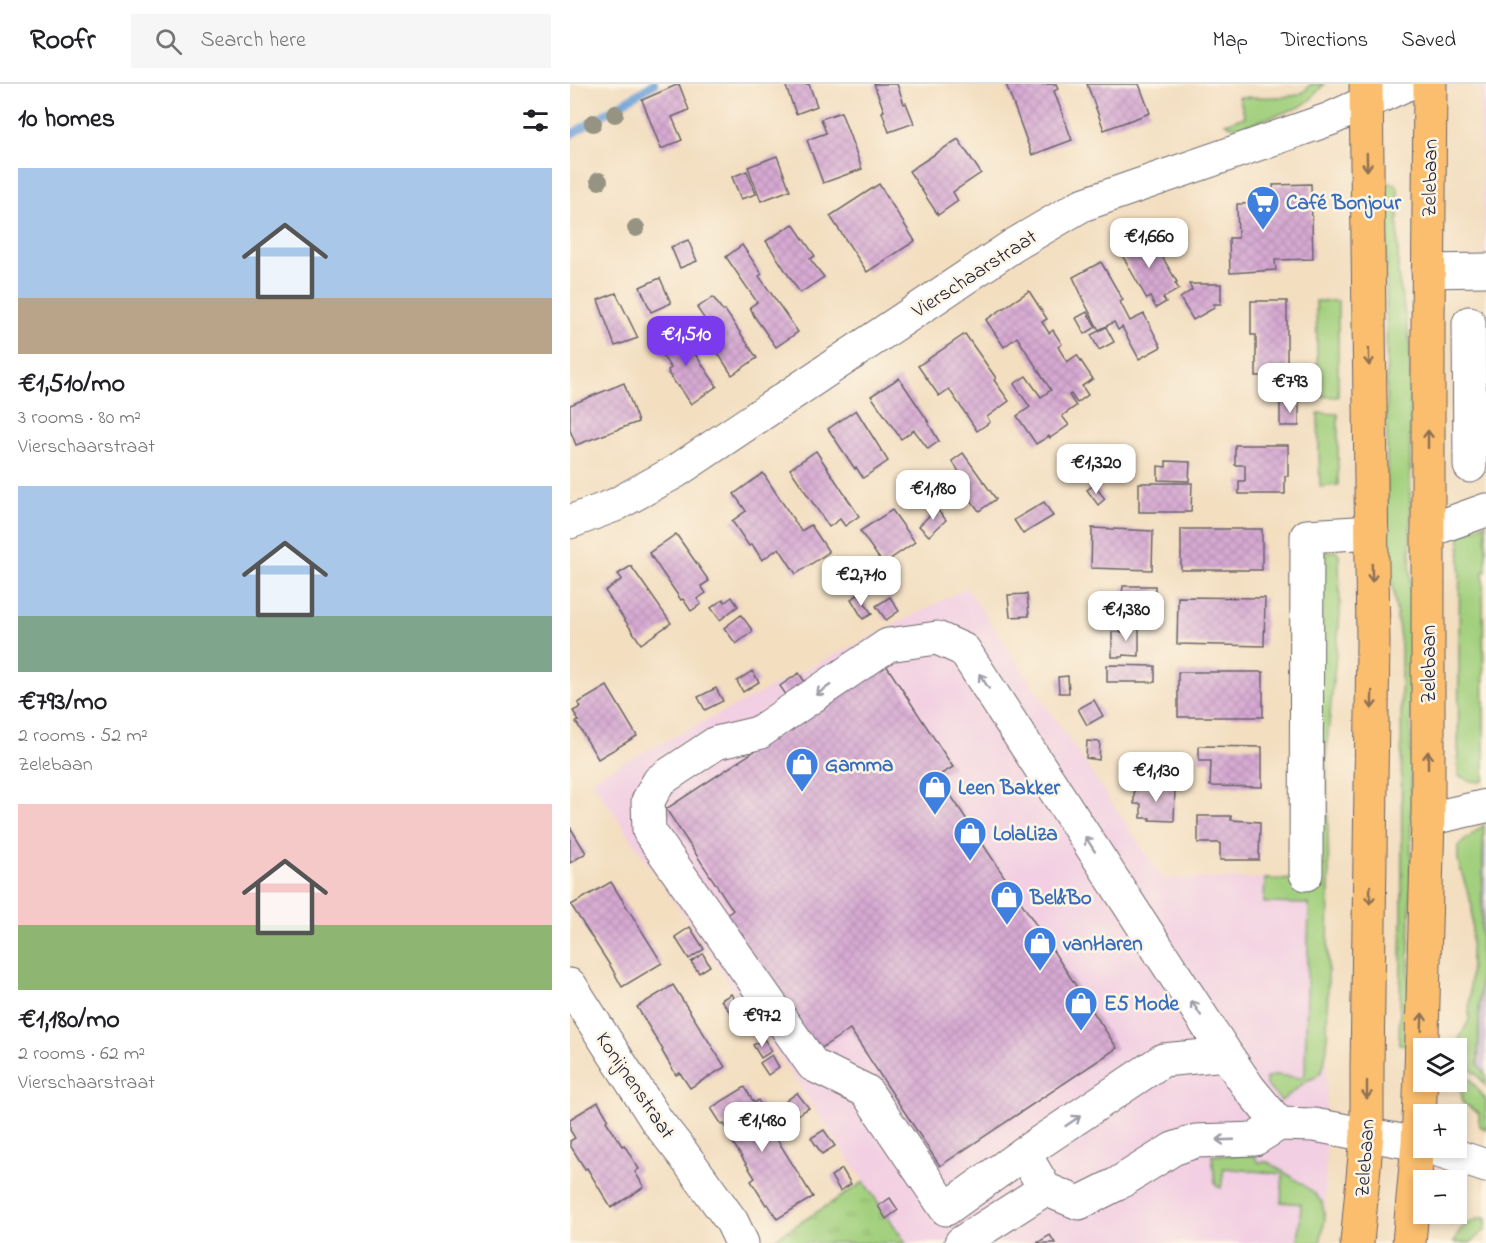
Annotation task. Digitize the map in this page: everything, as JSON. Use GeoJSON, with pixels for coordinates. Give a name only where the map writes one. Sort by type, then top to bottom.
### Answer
{"type":"FeatureCollection","features":[{"type":"Feature","properties":{"kind":"main road","name":"Zelebaan"},"geometry":{"type":"LineString","coordinates":[[1422,1104],[1421,1072],[1428,819],[1430,84]]}},
{"type":"Feature","properties":{"kind":"main road","name":"Zelebaan"},"geometry":{"type":"LineString","coordinates":[[1357,1243],[1367,1134],[1373,642],[1366,94]]}},
{"type":"Feature","properties":{"kind":"main road","name":"Zelebaan"},"geometry":{"type":"LineString","coordinates":[[1409,1243],[1422,1158]]}},
{"type":"Feature","properties":{"kind":"street","name":"Vierschaarstraat"},"geometry":{"type":"LineString","coordinates":[[570,522],[615,506],[675,472],[1014,246],[1082,205],[1319,123],[1366,94],[1407,84]]}},
{"type":"Feature","properties":{"kind":"street"},"geometry":{"type":"LineString","coordinates":[[1428,272],[1486,270]]}},
{"type":"Feature","properties":{"kind":"street"},"geometry":{"type":"LineString","coordinates":[[1428,324],[1478,323],[1478,463],[1428,483]]}},
{"type":"Feature","properties":{"kind":"street"},"geometry":{"type":"LineString","coordinates":[[1428,531],[1486,510]]}},
{"type":"Feature","properties":{"kind":"street"},"geometry":{"type":"LineString","coordinates":[[1306,874],[1307,536],[1372,532]]}},
{"type":"Feature","properties":{"kind":"street"},"geometry":{"type":"LineString","coordinates":[[1227,1054],[1163,1060],[1024,1153],[946,1209],[866,1091],[813,1065],[649,831],[648,801],[660,781],[716,743],[758,733],[888,645],[937,638],[964,650],[1227,1054],[1250,1088],[1279,1124]]}},
{"type":"Feature","properties":{"kind":"street"},"geometry":{"type":"LineString","coordinates":[[1428,819],[1486,806]]}},
{"type":"Feature","properties":{"kind":"street","name":"Konijnenstraat"},"geometry":{"type":"LineString","coordinates":[[570,985],[657,1121],[732,1222],[742,1243]]}},
{"type":"Feature","properties":{"kind":"street"},"geometry":{"type":"LineString","coordinates":[[1024,1153],[1045,1189],[1079,1203],[1117,1184],[1173,1149],[1196,1141],[1255,1139],[1279,1124],[1314,1125],[1413,1143]]}},
{"type":"Feature","properties":{"kind":"street"},"geometry":{"type":"LineString","coordinates":[[1462,1158],[1486,1166]]}},
{"type":"Feature","properties":{"kind":"street"},"geometry":{"type":"LineString","coordinates":[[962,1243],[1045,1189]]}},
{"type":"Feature","properties":{"kind":"shaded area"},"geometry":{"type":"Polygon","coordinates":[[[1480,84],[1486,84],[1486,284],[1480,132],[1480,84]]]}},
{"type":"Feature","properties":{"kind":"shaded area"},"geometry":{"type":"Polygon","coordinates":[[[967,588],[1163,879],[1329,878],[1325,1219],[1321,1243],[906,1243],[591,779],[967,588]]]}},
{"type":"Feature","properties":{"kind":"shaded area"},"geometry":{"type":"Polygon","coordinates":[[[1486,841],[1486,1076],[1478,1064],[1484,842],[1486,841]]]}},
{"type":"Feature","properties":{"kind":"green space"},"geometry":{"type":"Polygon","coordinates":[[[1311,84],[1324,84],[1310,100],[1300,107],[1242,127],[1225,123],[1245,117],[1239,97],[1295,96],[1311,84]]]}},
{"type":"Feature","properties":{"kind":"green space"},"geometry":{"type":"Polygon","coordinates":[[[1390,183],[1396,184],[1398,189],[1398,275],[1410,343],[1411,874],[1407,1045],[1399,1044],[1402,918],[1401,646],[1387,545],[1386,188],[1390,183]]]}},
{"type":"Feature","properties":{"kind":"green space"},"geometry":{"type":"Polygon","coordinates":[[[1316,301],[1338,301],[1338,397],[1318,396],[1316,301]]]}},
{"type":"Feature","properties":{"kind":"green space"},"geometry":{"type":"Polygon","coordinates":[[[1318,413],[1338,414],[1338,485],[1320,487],[1318,413]]]}},
{"type":"Feature","properties":{"kind":"green space"},"geometry":{"type":"Polygon","coordinates":[[[1486,523],[1486,571],[1483,571],[1484,780],[1481,782],[1471,781],[1459,776],[1458,773],[1460,535],[1486,523]]]}},
{"type":"Feature","properties":{"kind":"green space"},"geometry":{"type":"Polygon","coordinates":[[[1336,551],[1339,554],[1340,614],[1326,754],[1329,878],[1327,1048],[1323,1069],[1320,1073],[1281,1101],[1266,1085],[1266,1078],[1276,1075],[1302,1078],[1305,1074],[1309,904],[1264,903],[1265,879],[1310,880],[1322,552],[1336,551]]]}},
{"type":"Feature","properties":{"kind":"green space"},"geometry":{"type":"Polygon","coordinates":[[[1484,825],[1478,1064],[1486,1076],[1486,1086],[1475,1073],[1467,1069],[1467,1038],[1460,1038],[1469,1020],[1472,906],[1458,861],[1458,846],[1484,825]]]}},
{"type":"Feature","properties":{"kind":"green space"},"geometry":{"type":"Polygon","coordinates":[[[1467,1078],[1486,1100],[1486,1129],[1479,1126],[1479,1113],[1463,1103],[1461,1092],[1467,1092],[1467,1078]]]}},
{"type":"Feature","properties":{"kind":"green space"},"geometry":{"type":"Polygon","coordinates":[[[1212,1155],[1254,1155],[1258,1162],[1268,1162],[1314,1193],[1322,1202],[1325,1219],[1320,1243],[1298,1243],[1301,1204],[1281,1202],[1283,1174],[1224,1168],[1221,1188],[1216,1186],[1212,1155]]]}},
{"type":"Feature","properties":{"kind":"green space"},"geometry":{"type":"Polygon","coordinates":[[[864,1182],[906,1243],[768,1243],[864,1182]]]}},
{"type":"Feature","properties":{"kind":"green space"},"geometry":{"type":"Polygon","coordinates":[[[1486,1218],[1486,1229],[1470,1243],[1454,1243],[1464,1226],[1486,1218]]]}},
{"type":"Feature","properties":{"kind":"building"},"geometry":{"type":"Polygon","coordinates":[[[679,84],[689,110],[672,117],[682,140],[661,149],[642,100],[679,84]]]}},
{"type":"Feature","properties":{"kind":"building"},"geometry":{"type":"Polygon","coordinates":[[[785,84],[809,84],[817,106],[796,114],[785,84]]]}},
{"type":"Feature","properties":{"kind":"building"},"geometry":{"type":"Polygon","coordinates":[[[874,84],[897,84],[914,123],[889,132],[874,84]]]}},
{"type":"Feature","properties":{"kind":"building"},"geometry":{"type":"Polygon","coordinates":[[[1006,84],[1056,84],[1058,89],[1054,91],[1072,140],[1032,155],[1006,84]]]}},
{"type":"Feature","properties":{"kind":"building"},"geometry":{"type":"Polygon","coordinates":[[[1087,84],[1139,84],[1150,113],[1104,130],[1087,84]]]}},
{"type":"Feature","properties":{"kind":"building"},"geometry":{"type":"Polygon","coordinates":[[[841,112],[862,169],[823,183],[807,140],[826,133],[821,119],[841,112]]]}},
{"type":"Feature","properties":{"kind":"building"},"geometry":{"type":"Polygon","coordinates":[[[958,139],[981,173],[953,192],[958,201],[938,215],[909,171],[958,139]]]}},
{"type":"Feature","properties":{"kind":"building"},"geometry":{"type":"Polygon","coordinates":[[[777,156],[790,190],[761,201],[748,167],[777,156]]]}},
{"type":"Feature","properties":{"kind":"building"},"geometry":{"type":"Polygon","coordinates":[[[747,171],[756,194],[741,199],[732,177],[747,171]]]}},
{"type":"Feature","properties":{"kind":"building"},"geometry":{"type":"Polygon","coordinates":[[[879,184],[915,241],[867,272],[830,216],[879,184]]]}},
{"type":"Feature","properties":{"kind":"building"},"geometry":{"type":"Polygon","coordinates":[[[1311,184],[1313,259],[1275,260],[1276,270],[1230,273],[1229,238],[1238,238],[1237,204],[1274,203],[1273,185],[1311,184]]]}},
{"type":"Feature","properties":{"kind":"building"},"geometry":{"type":"Polygon","coordinates":[[[793,224],[815,256],[810,259],[824,277],[800,293],[766,241],[793,224]]]}},
{"type":"Feature","properties":{"kind":"building"},"geometry":{"type":"Polygon","coordinates":[[[1147,231],[1179,289],[1163,298],[1166,302],[1156,308],[1150,297],[1147,299],[1118,248],[1147,231]]]}},
{"type":"Feature","properties":{"kind":"building"},"geometry":{"type":"Polygon","coordinates":[[[688,240],[697,261],[680,268],[671,247],[688,240]]]}},
{"type":"Feature","properties":{"kind":"building"},"geometry":{"type":"Polygon","coordinates":[[[742,245],[762,274],[759,276],[798,332],[776,347],[750,307],[757,302],[726,257],[742,245]]]}},
{"type":"Feature","properties":{"kind":"building"},"geometry":{"type":"Polygon","coordinates":[[[1101,262],[1123,300],[1120,302],[1130,321],[1144,314],[1161,347],[1139,359],[1122,327],[1118,330],[1114,322],[1099,330],[1073,277],[1101,262]]]}},
{"type":"Feature","properties":{"kind":"building"},"geometry":{"type":"Polygon","coordinates":[[[660,278],[671,303],[651,312],[640,287],[660,278]]]}},
{"type":"Feature","properties":{"kind":"building"},"geometry":{"type":"Polygon","coordinates":[[[1189,284],[1221,284],[1221,304],[1214,304],[1214,308],[1193,320],[1180,298],[1192,290],[1189,284]]]}},
{"type":"Feature","properties":{"kind":"building"},"geometry":{"type":"Polygon","coordinates":[[[1029,291],[1047,319],[1042,322],[1049,333],[1053,330],[1062,344],[1058,347],[1067,362],[1077,355],[1093,379],[1082,386],[1088,395],[1077,403],[1071,394],[1069,395],[1076,406],[1062,416],[1069,425],[1036,444],[1017,416],[1030,407],[1014,384],[1026,376],[1041,397],[1051,390],[1017,337],[1004,347],[986,320],[1029,291]]]}},
{"type":"Feature","properties":{"kind":"building"},"geometry":{"type":"Polygon","coordinates":[[[616,293],[638,338],[615,346],[598,300],[616,293]]]}},
{"type":"Feature","properties":{"kind":"building"},"geometry":{"type":"Polygon","coordinates":[[[713,297],[723,311],[725,310],[757,358],[732,375],[701,325],[706,321],[697,308],[713,297]]]}},
{"type":"Feature","properties":{"kind":"building"},"geometry":{"type":"Polygon","coordinates":[[[1251,301],[1287,301],[1287,376],[1256,376],[1256,335],[1251,335],[1251,301]]]}},
{"type":"Feature","properties":{"kind":"building"},"geometry":{"type":"Polygon","coordinates":[[[1087,312],[1096,327],[1085,334],[1076,318],[1087,312]]]}},
{"type":"Feature","properties":{"kind":"building"},"geometry":{"type":"Polygon","coordinates":[[[1106,327],[1114,342],[1099,350],[1091,335],[1106,327]]]}},
{"type":"Feature","properties":{"kind":"building"},"geometry":{"type":"Polygon","coordinates":[[[678,329],[717,386],[691,404],[668,373],[671,368],[655,345],[678,329]]]}},
{"type":"Feature","properties":{"kind":"building"},"geometry":{"type":"Polygon","coordinates":[[[965,334],[1009,401],[987,417],[990,422],[977,431],[949,389],[939,396],[918,366],[965,334]]]}},
{"type":"Feature","properties":{"kind":"building"},"geometry":{"type":"Polygon","coordinates":[[[899,378],[939,441],[928,449],[914,430],[901,439],[871,396],[899,378]]]}},
{"type":"Feature","properties":{"kind":"building"},"geometry":{"type":"Polygon","coordinates":[[[624,383],[638,422],[576,445],[570,430],[570,405],[624,383]]]}},
{"type":"Feature","properties":{"kind":"building"},"geometry":{"type":"Polygon","coordinates":[[[1280,403],[1299,403],[1299,426],[1280,426],[1280,403]]]}},
{"type":"Feature","properties":{"kind":"building"},"geometry":{"type":"Polygon","coordinates":[[[856,410],[888,461],[863,478],[828,429],[856,410]]]}},
{"type":"Feature","properties":{"kind":"building"},"geometry":{"type":"Polygon","coordinates":[[[1235,445],[1288,445],[1288,476],[1285,476],[1285,494],[1239,494],[1239,481],[1245,481],[1245,465],[1235,465],[1235,445]]]}},
{"type":"Feature","properties":{"kind":"building"},"geometry":{"type":"Polygon","coordinates":[[[816,451],[859,516],[845,526],[840,519],[829,527],[790,469],[816,451]]]}},
{"type":"Feature","properties":{"kind":"building"},"geometry":{"type":"Polygon","coordinates":[[[963,453],[996,499],[979,511],[962,488],[968,485],[952,461],[963,453]]]}},
{"type":"Feature","properties":{"kind":"building"},"geometry":{"type":"Polygon","coordinates":[[[1166,461],[1190,462],[1189,481],[1158,480],[1158,466],[1166,467],[1166,461]]]}},
{"type":"Feature","properties":{"kind":"building"},"geometry":{"type":"Polygon","coordinates":[[[763,473],[801,531],[811,525],[829,552],[796,574],[779,548],[762,560],[752,544],[749,546],[732,521],[746,511],[734,494],[763,473]]]}},
{"type":"Feature","properties":{"kind":"building"},"geometry":{"type":"Polygon","coordinates":[[[1139,483],[1192,483],[1191,512],[1139,512],[1139,483]]]}},
{"type":"Feature","properties":{"kind":"building"},"geometry":{"type":"Polygon","coordinates":[[[1094,485],[1105,499],[1098,505],[1087,490],[1094,485]]]}},
{"type":"Feature","properties":{"kind":"building"},"geometry":{"type":"Polygon","coordinates":[[[1044,502],[1053,516],[1023,534],[1014,520],[1044,502]]]}},
{"type":"Feature","properties":{"kind":"building"},"geometry":{"type":"Polygon","coordinates":[[[934,506],[946,520],[929,536],[919,526],[930,515],[927,510],[934,506]]]}},
{"type":"Feature","properties":{"kind":"building"},"geometry":{"type":"Polygon","coordinates":[[[892,510],[915,542],[883,564],[860,531],[892,510]]]}},
{"type":"Feature","properties":{"kind":"building"},"geometry":{"type":"Polygon","coordinates":[[[1092,528],[1153,531],[1152,570],[1091,568],[1092,528]]]}},
{"type":"Feature","properties":{"kind":"building"},"geometry":{"type":"Polygon","coordinates":[[[1181,529],[1262,529],[1262,570],[1181,570],[1181,529]]]}},
{"type":"Feature","properties":{"kind":"building"},"geometry":{"type":"Polygon","coordinates":[[[676,534],[709,581],[701,586],[706,593],[697,599],[701,604],[691,611],[649,553],[676,534]]]}},
{"type":"Feature","properties":{"kind":"building"},"geometry":{"type":"Polygon","coordinates":[[[631,566],[671,623],[641,644],[605,591],[622,579],[618,574],[631,566]]]}},
{"type":"Feature","properties":{"kind":"building"},"geometry":{"type":"Polygon","coordinates":[[[1123,586],[1155,586],[1156,620],[1121,620],[1122,616],[1101,616],[1101,595],[1122,595],[1123,586]]]}},
{"type":"Feature","properties":{"kind":"building"},"geometry":{"type":"Polygon","coordinates":[[[859,594],[872,614],[863,619],[851,599],[859,594]]]}},
{"type":"Feature","properties":{"kind":"building"},"geometry":{"type":"Polygon","coordinates":[[[1027,594],[1029,616],[1010,617],[1008,595],[1027,594]]]}},
{"type":"Feature","properties":{"kind":"building"},"geometry":{"type":"Polygon","coordinates":[[[732,597],[738,606],[720,620],[711,608],[723,599],[725,602],[732,597]]]}},
{"type":"Feature","properties":{"kind":"building"},"geometry":{"type":"Polygon","coordinates":[[[890,597],[899,611],[886,620],[876,606],[890,597]]]}},
{"type":"Feature","properties":{"kind":"building"},"geometry":{"type":"Polygon","coordinates":[[[1178,597],[1265,598],[1264,646],[1177,644],[1178,597]]]}},
{"type":"Feature","properties":{"kind":"building"},"geometry":{"type":"Polygon","coordinates":[[[741,615],[753,631],[736,644],[724,628],[741,615]]]}},
{"type":"Feature","properties":{"kind":"building"},"geometry":{"type":"Polygon","coordinates":[[[1122,625],[1139,625],[1139,656],[1112,657],[1112,632],[1122,632],[1122,625]]]}},
{"type":"Feature","properties":{"kind":"building"},"geometry":{"type":"Polygon","coordinates":[[[886,665],[953,767],[938,776],[1117,1048],[940,1166],[850,1029],[817,1051],[727,915],[733,910],[666,809],[886,665]]]}},
{"type":"Feature","properties":{"kind":"building"},"geometry":{"type":"Polygon","coordinates":[[[1107,665],[1155,666],[1155,682],[1107,682],[1107,665]]]}},
{"type":"Feature","properties":{"kind":"building"},"geometry":{"type":"Polygon","coordinates":[[[752,671],[759,682],[743,692],[737,681],[752,671]]]}},
{"type":"Feature","properties":{"kind":"building"},"geometry":{"type":"Polygon","coordinates":[[[1178,672],[1263,672],[1263,717],[1178,717],[1178,672]]]}},
{"type":"Feature","properties":{"kind":"building"},"geometry":{"type":"Polygon","coordinates":[[[799,673],[810,690],[791,702],[780,686],[799,673]]]}},
{"type":"Feature","properties":{"kind":"building"},"geometry":{"type":"Polygon","coordinates":[[[1068,676],[1069,693],[1059,693],[1058,677],[1068,676]]]}},
{"type":"Feature","properties":{"kind":"building"},"geometry":{"type":"Polygon","coordinates":[[[607,686],[637,736],[598,759],[576,722],[579,721],[573,711],[581,707],[578,703],[607,686]]]}},
{"type":"Feature","properties":{"kind":"building"},"geometry":{"type":"Polygon","coordinates":[[[716,688],[723,701],[705,710],[698,697],[716,688]]]}},
{"type":"Feature","properties":{"kind":"building"},"geometry":{"type":"Polygon","coordinates":[[[1094,700],[1103,716],[1087,725],[1078,709],[1094,700]]]}},
{"type":"Feature","properties":{"kind":"building"},"geometry":{"type":"Polygon","coordinates":[[[1087,741],[1100,742],[1099,760],[1086,758],[1087,741]]]}},
{"type":"Feature","properties":{"kind":"building"},"geometry":{"type":"Polygon","coordinates":[[[1199,746],[1262,747],[1262,787],[1210,786],[1211,761],[1199,761],[1199,746]]]}},
{"type":"Feature","properties":{"kind":"building"},"geometry":{"type":"Polygon","coordinates":[[[1134,788],[1175,788],[1174,821],[1141,818],[1141,804],[1134,804],[1134,788]]]}},
{"type":"Feature","properties":{"kind":"building"},"geometry":{"type":"Polygon","coordinates":[[[1198,816],[1231,816],[1231,820],[1260,822],[1259,860],[1220,860],[1220,843],[1198,843],[1198,816]]]}},
{"type":"Feature","properties":{"kind":"building"},"geometry":{"type":"Polygon","coordinates":[[[570,827],[586,853],[570,863],[570,827]]]}},
{"type":"Feature","properties":{"kind":"building"},"geometry":{"type":"Polygon","coordinates":[[[611,882],[662,963],[622,987],[571,905],[611,882]]]}},
{"type":"Feature","properties":{"kind":"building"},"geometry":{"type":"Polygon","coordinates":[[[690,927],[704,949],[689,959],[675,937],[690,927]]]}},
{"type":"Feature","properties":{"kind":"building"},"geometry":{"type":"Polygon","coordinates":[[[703,954],[710,966],[699,973],[691,962],[703,954]]]}},
{"type":"Feature","properties":{"kind":"building"},"geometry":{"type":"Polygon","coordinates":[[[673,985],[725,1067],[690,1088],[680,1073],[676,1075],[637,1007],[673,985]]]}},
{"type":"Feature","properties":{"kind":"building"},"geometry":{"type":"Polygon","coordinates":[[[731,994],[741,1009],[732,1015],[721,1000],[731,994]]]}},
{"type":"Feature","properties":{"kind":"building"},"geometry":{"type":"Polygon","coordinates":[[[764,1039],[772,1051],[761,1058],[753,1045],[764,1039]]]}},
{"type":"Feature","properties":{"kind":"building"},"geometry":{"type":"Polygon","coordinates":[[[772,1055],[779,1067],[768,1075],[760,1063],[772,1055]]]}},
{"type":"Feature","properties":{"kind":"building"},"geometry":{"type":"Polygon","coordinates":[[[745,1087],[754,1103],[758,1100],[774,1126],[770,1128],[813,1197],[777,1219],[751,1181],[755,1178],[728,1135],[730,1133],[711,1108],[745,1087]]]}},
{"type":"Feature","properties":{"kind":"building"},"geometry":{"type":"Polygon","coordinates":[[[797,1093],[809,1108],[796,1116],[786,1101],[797,1093]]]}},
{"type":"Feature","properties":{"kind":"building"},"geometry":{"type":"Polygon","coordinates":[[[598,1102],[608,1119],[606,1121],[639,1169],[635,1172],[644,1187],[611,1208],[570,1145],[570,1141],[575,1138],[570,1130],[570,1119],[598,1102]]]}},
{"type":"Feature","properties":{"kind":"building"},"geometry":{"type":"Polygon","coordinates":[[[824,1130],[835,1146],[822,1154],[811,1138],[824,1130]]]}},
{"type":"Feature","properties":{"kind":"building"},"geometry":{"type":"Polygon","coordinates":[[[842,1169],[851,1184],[840,1191],[831,1176],[842,1169]]]}},
{"type":"Feature","properties":{"kind":"building"},"geometry":{"type":"Polygon","coordinates":[[[890,1198],[898,1210],[886,1219],[878,1206],[890,1198]]]}},
{"type":"Feature","properties":{"kind":"building"},"geometry":{"type":"Polygon","coordinates":[[[1050,1235],[1055,1243],[1037,1243],[1050,1235]]]}},
{"type":"Feature","properties":{"kind":"waterway"},"geometry":{"type":"LineString","coordinates":[[570,135],[654,84]]}},
{"type":"Feature","properties":{"kind":"place","name":"Café Bonjour"},"geometry":{"type":"Point","coordinates":[1263,231]}},
{"type":"Feature","properties":{"kind":"place","name":"Gamma"},"geometry":{"type":"Point","coordinates":[802,793]}},
{"type":"Feature","properties":{"kind":"place","name":"Leen Bakker"},"geometry":{"type":"Point","coordinates":[935,816]}},
{"type":"Feature","properties":{"kind":"place","name":"LolaLiza"},"geometry":{"type":"Point","coordinates":[970,862]}},
{"type":"Feature","properties":{"kind":"place","name":"Bel&Bo"},"geometry":{"type":"Point","coordinates":[1007,926]}},
{"type":"Feature","properties":{"kind":"place","name":"vanHaren"},"geometry":{"type":"Point","coordinates":[1040,972]}},
{"type":"Feature","properties":{"kind":"place","name":"E5 Mode"},"geometry":{"type":"Point","coordinates":[1081,1032]}}]}
